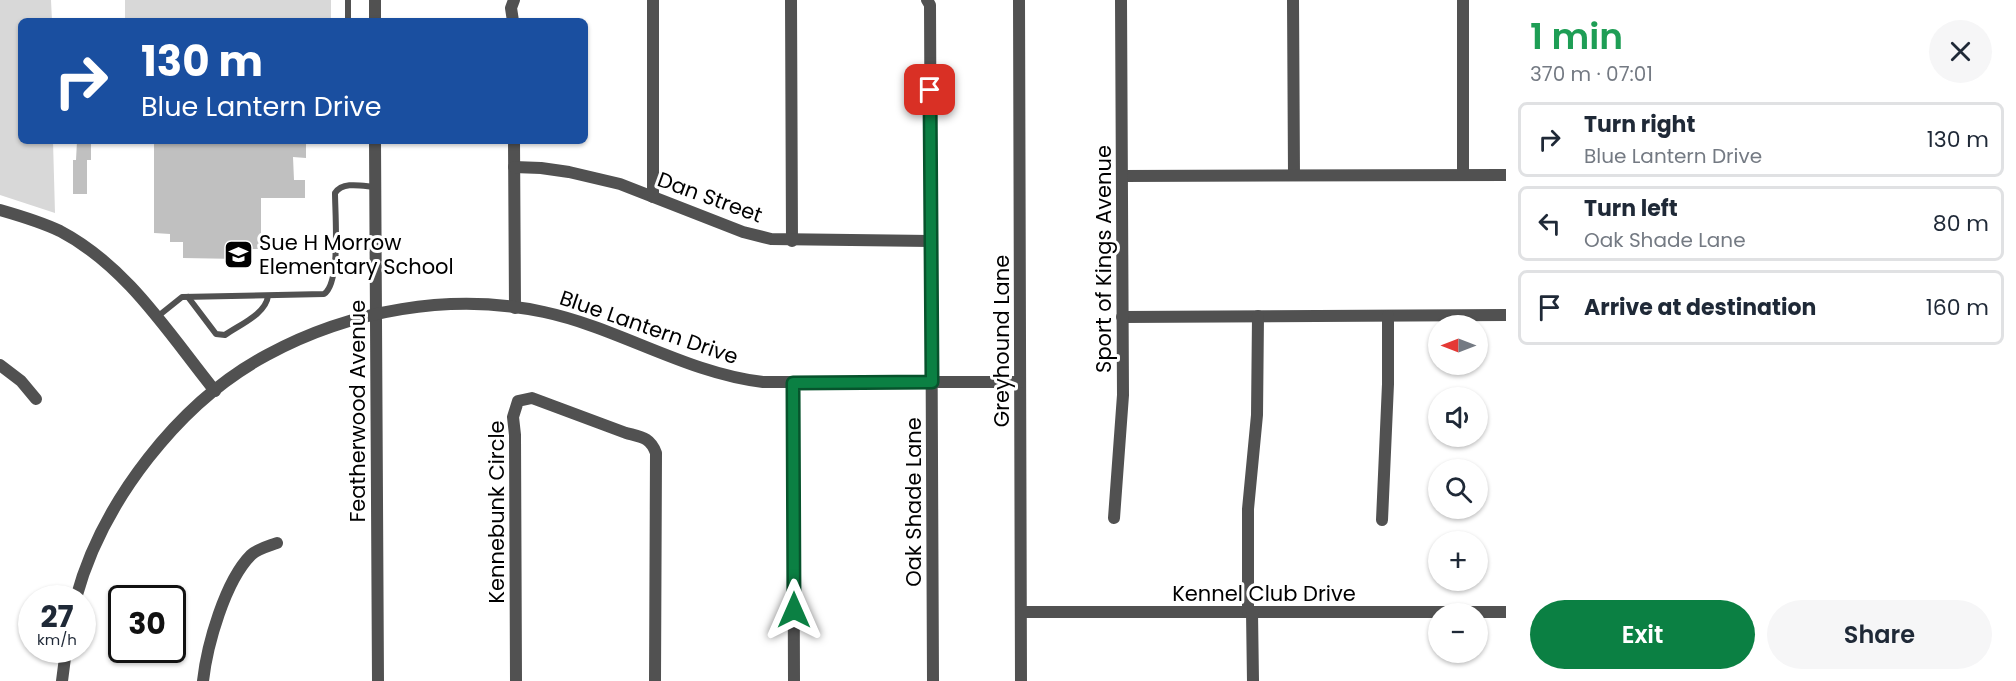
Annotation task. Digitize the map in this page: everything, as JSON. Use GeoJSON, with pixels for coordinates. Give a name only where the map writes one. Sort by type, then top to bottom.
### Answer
{"type":"FeatureCollection","features":[{"type":"Feature","properties":{"kind":"street"},"geometry":{"type":"LineString","coordinates":[[375,0],[375,18]]}},
{"type":"Feature","properties":{"kind":"street"},"geometry":{"type":"LineString","coordinates":[[513,18],[511,8],[514,0]]}},
{"type":"Feature","properties":{"kind":"street"},"geometry":{"type":"LineString","coordinates":[[653,0],[653,197]]}},
{"type":"Feature","properties":{"kind":"street"},"geometry":{"type":"LineString","coordinates":[[792,0],[792,241]]}},
{"type":"Feature","properties":{"kind":"street","name":"Oak Shade Lane"},"geometry":{"type":"LineString","coordinates":[[927,0],[930,5],[933,681]]}},
{"type":"Feature","properties":{"kind":"street","name":"Greyhound Lane"},"geometry":{"type":"LineString","coordinates":[[1019,0],[1021,681]]}},
{"type":"Feature","properties":{"kind":"street","name":"Sport of Kings Avenue"},"geometry":{"type":"LineString","coordinates":[[1114,518],[1123,395],[1121,0]]}},
{"type":"Feature","properties":{"kind":"street"},"geometry":{"type":"LineString","coordinates":[[1293,0],[1294,175]]}},
{"type":"Feature","properties":{"kind":"street"},"geometry":{"type":"LineString","coordinates":[[1463,0],[1463,175]]}},
{"type":"Feature","properties":{"kind":"street","name":"Featherwood Avenue"},"geometry":{"type":"LineString","coordinates":[[375,144],[378,681]]}},
{"type":"Feature","properties":{"kind":"street"},"geometry":{"type":"LineString","coordinates":[[514,144],[515,308]]}},
{"type":"Feature","properties":{"kind":"street","name":"Dan Street"},"geometry":{"type":"LineString","coordinates":[[514,167],[569,172],[620,184],[755,236],[792,241],[931,241]]}},
{"type":"Feature","properties":{"kind":"street"},"geometry":{"type":"LineString","coordinates":[[1122,176],[1506,175]]}},
{"type":"Feature","properties":{"kind":"street"},"geometry":{"type":"LineString","coordinates":[[0,210],[39,222],[61,232],[96,254],[129,284],[215,391]]}},
{"type":"Feature","properties":{"kind":"street","name":"Blue Lantern Drive"},"geometry":{"type":"LineString","coordinates":[[80,585],[89,559],[119,500],[156,448],[195,407],[266,355],[318,331],[376,314],[437,305],[480,304],[515,308],[570,318],[737,379],[793,383],[1020,382]]}},
{"type":"Feature","properties":{"kind":"street"},"geometry":{"type":"LineString","coordinates":[[1122,317],[1506,315]]}},
{"type":"Feature","properties":{"kind":"street"},"geometry":{"type":"LineString","coordinates":[[1252,681],[1248,509],[1257,415],[1258,316]]}},
{"type":"Feature","properties":{"kind":"street"},"geometry":{"type":"LineString","coordinates":[[1382,520],[1388,384],[1388,316]]}},
{"type":"Feature","properties":{"kind":"street"},"geometry":{"type":"LineString","coordinates":[[0,365],[21,381],[36,399]]}},
{"type":"Feature","properties":{"kind":"street"},"geometry":{"type":"LineString","coordinates":[[793,383],[794,681]]}},
{"type":"Feature","properties":{"kind":"street","name":"Kennebunk Circle"},"geometry":{"type":"LineString","coordinates":[[516,681],[513,417],[518,401],[532,398],[626,433],[641,436],[652,443],[656,453],[656,681]]}},
{"type":"Feature","properties":{"kind":"street"},"geometry":{"type":"LineString","coordinates":[[203,681],[215,625],[238,573],[252,553],[276,543]]}},
{"type":"Feature","properties":{"kind":"street","name":"Kennel Club Drive"},"geometry":{"type":"LineString","coordinates":[[1021,612],[1506,612]]}},
{"type":"Feature","properties":{"kind":"street"},"geometry":{"type":"LineString","coordinates":[[62,681],[64,663]]}},
{"type":"Feature","properties":{"kind":"lane"},"geometry":{"type":"LineString","coordinates":[[348,0],[348,18]]}},
{"type":"Feature","properties":{"kind":"lane"},"geometry":{"type":"LineString","coordinates":[[156,317],[182,297],[318,296],[329,291],[335,275],[335,193],[343,186],[376,187]]}},
{"type":"Feature","properties":{"kind":"lane"},"geometry":{"type":"LineString","coordinates":[[188,297],[216,334],[220,336],[262,310],[267,304],[268,296]]}},
{"type":"Feature","properties":{"kind":"shaded area"},"geometry":{"type":"Polygon","coordinates":[[[0,0],[51,0],[52,18],[18,18],[18,144],[53,144],[55,213],[0,195],[0,0]]]}},
{"type":"Feature","properties":{"kind":"shaded area"},"geometry":{"type":"Polygon","coordinates":[[[125,0],[331,0],[331,18],[125,18],[125,0]]]}},
{"type":"Feature","properties":{"kind":"building"},"geometry":{"type":"Polygon","coordinates":[[[77,144],[91,144],[91,160],[87,160],[87,194],[73,194],[73,160],[76,160],[77,144]]]}},
{"type":"Feature","properties":{"kind":"building","name":"Sue H Morrow Elementary School"},"geometry":{"type":"Polygon","coordinates":[[[154,144],[306,144],[306,158],[293,157],[294,180],[305,180],[305,198],[261,198],[261,249],[239,249],[239,259],[183,258],[183,242],[170,242],[170,234],[154,233],[154,144]]]}},
{"type":"Feature","properties":{"kind":"place","name":"Sue H Morrow Elementary School"},"geometry":{"type":"Point","coordinates":[238,254]}},
{"type":"Feature","properties":{"kind":"route"},"geometry":{"type":"LineString","coordinates":[[794,610],[793,383],[932,382],[930,90]]}}]}
